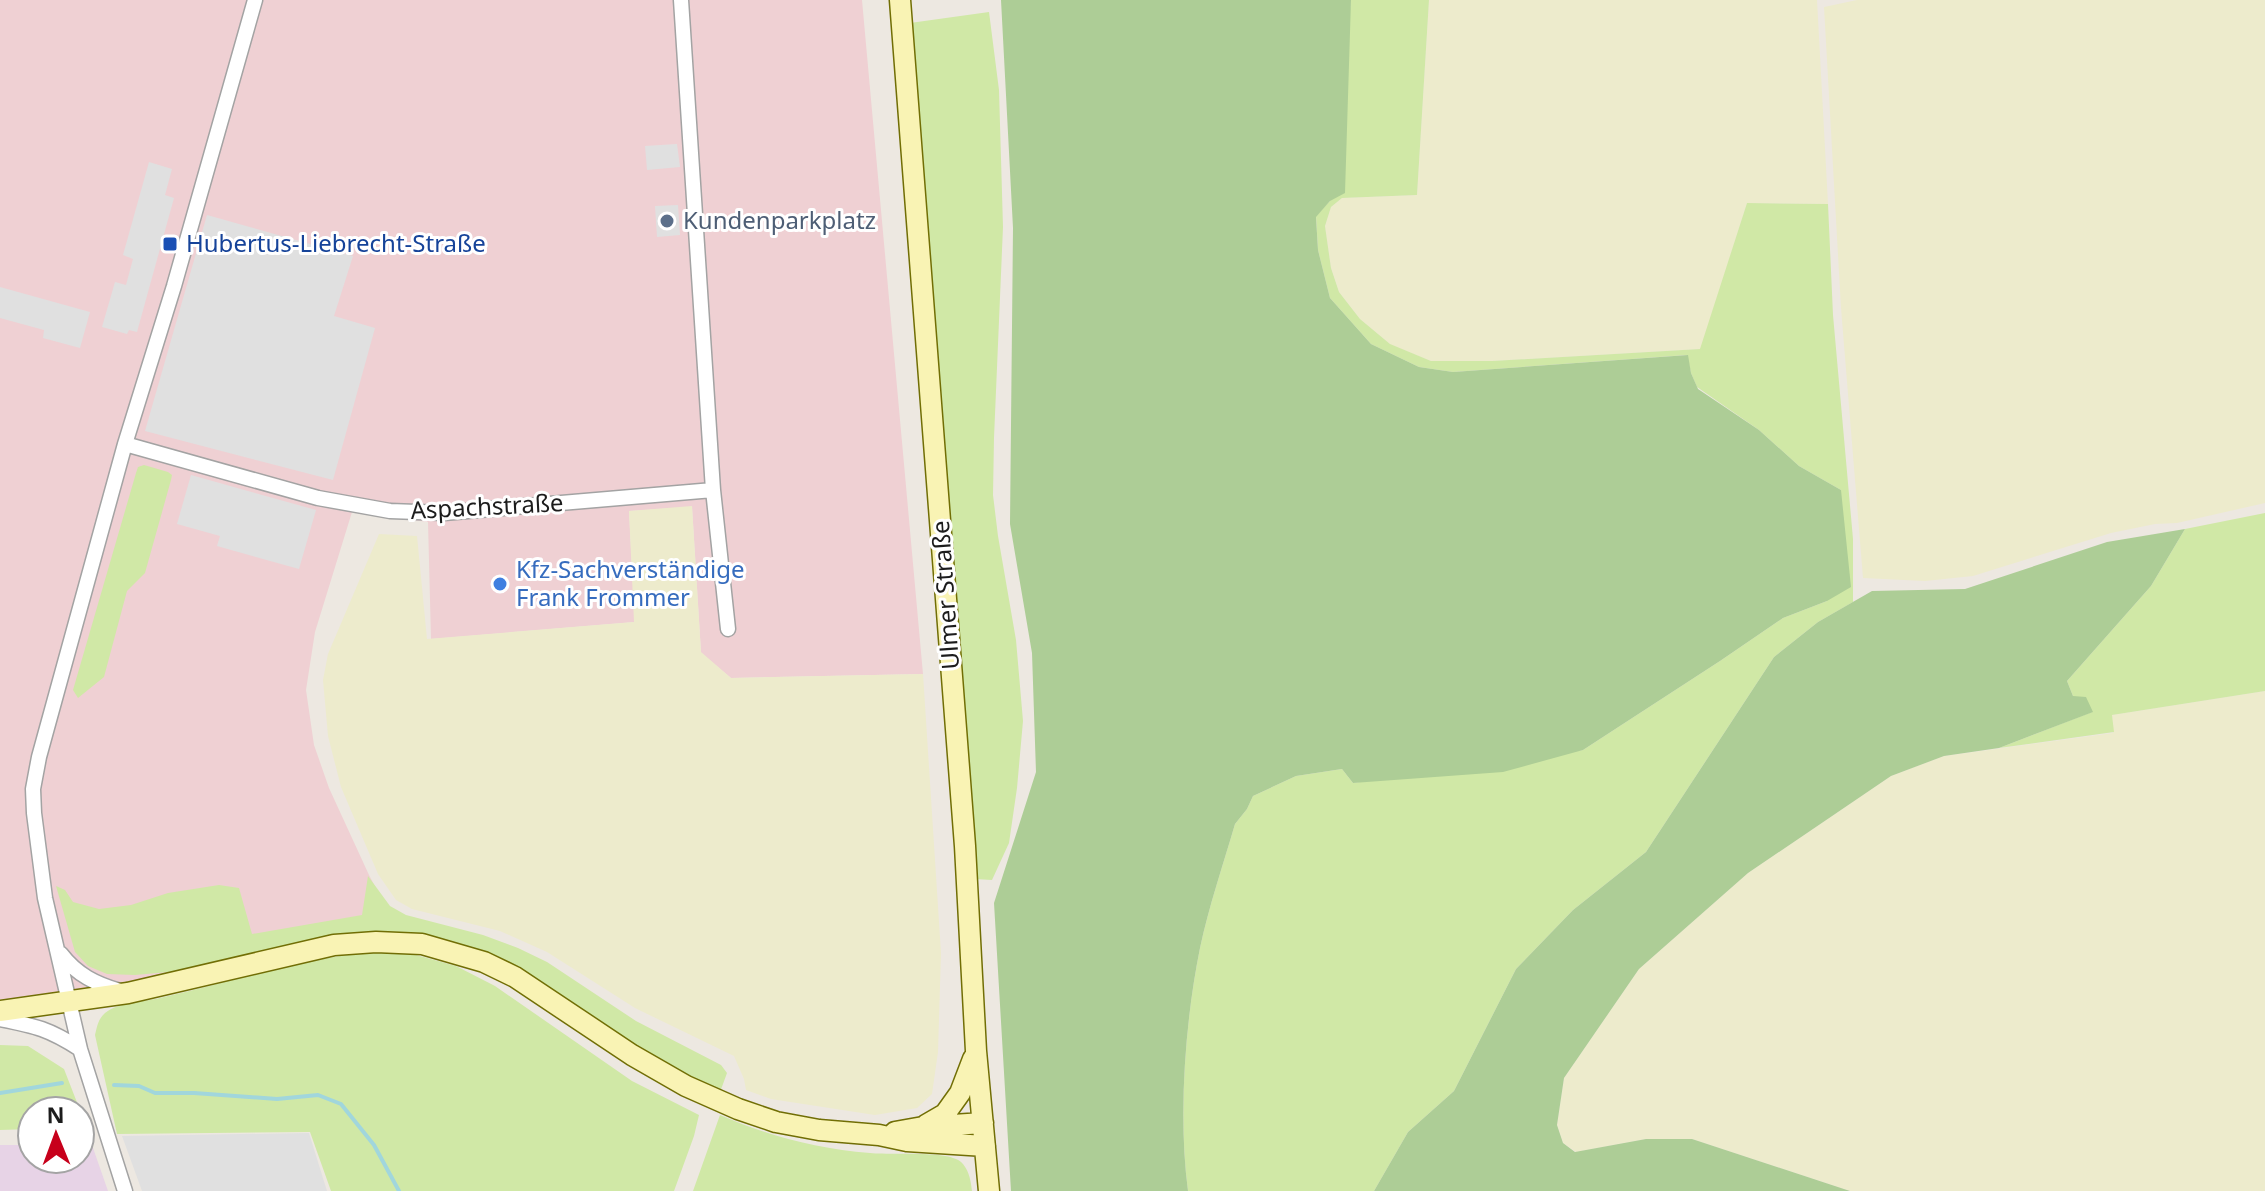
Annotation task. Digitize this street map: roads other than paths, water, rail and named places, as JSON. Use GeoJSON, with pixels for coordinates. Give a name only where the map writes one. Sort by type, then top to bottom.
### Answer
{"type":"FeatureCollection","features":[{"type":"Feature","properties":{"kind":"main road","name":"Ulmer Straße"},"geometry":{"type":"LineString","coordinates":[[900,0],[964,831],[976,1051],[989,1191]]}},
{"type":"Feature","properties":{"kind":"main road"},"geometry":{"type":"LineString","coordinates":[[0,1011],[128,993],[334,945],[376,942],[422,944],[484,962],[515,977],[632,1055],[686,1086],[738,1109],[776,1122],[819,1130],[879,1135],[907,1141],[985,1146]]}},
{"type":"Feature","properties":{"kind":"main road"},"geometry":{"type":"LineString","coordinates":[[923,1127],[945,1114],[960,1093],[976,1051]]}},
{"type":"Feature","properties":{"kind":"main road"},"geometry":{"type":"LineString","coordinates":[[879,1135],[923,1127],[983,1123]]}},
{"type":"Feature","properties":{"kind":"street"},"geometry":{"type":"LineString","coordinates":[[125,1191],[80,1049],[57,950],[41,874],[33,789],[39,757],[125,444],[174,286],[255,0]]}},
{"type":"Feature","properties":{"kind":"street"},"geometry":{"type":"LineString","coordinates":[[681,0],[713,490],[728,629]]}},
{"type":"Feature","properties":{"kind":"street","name":"Aspachstraße"},"geometry":{"type":"LineString","coordinates":[[125,444],[318,498],[390,511],[444,513],[713,490]]}},
{"type":"Feature","properties":{"kind":"street"},"geometry":{"type":"LineString","coordinates":[[57,950],[72,968],[96,984],[128,993]]}},
{"type":"Feature","properties":{"kind":"street"},"geometry":{"type":"LineString","coordinates":[[0,1019],[57,1034],[80,1049]]}},
{"type":"Feature","properties":{"kind":"waterway"},"geometry":{"type":"LineString","coordinates":[[0,1093],[62,1083]]}},
{"type":"Feature","properties":{"kind":"waterway"},"geometry":{"type":"LineString","coordinates":[[114,1085],[139,1086],[155,1093],[277,1099],[318,1095],[341,1104],[374,1145],[399,1191]]}},
{"type":"Feature","properties":{"kind":"place","name":"Kundenparkplatz"},"geometry":{"type":"Point","coordinates":[667,221]}},
{"type":"Feature","properties":{"kind":"place","name":"Hubertus-Liebrecht-Straße"},"geometry":{"type":"Point","coordinates":[170,244]}},
{"type":"Feature","properties":{"kind":"place","name":"Kfz-Sachverständige Frank Frommer"},"geometry":{"type":"Point","coordinates":[500,584]}}]}
